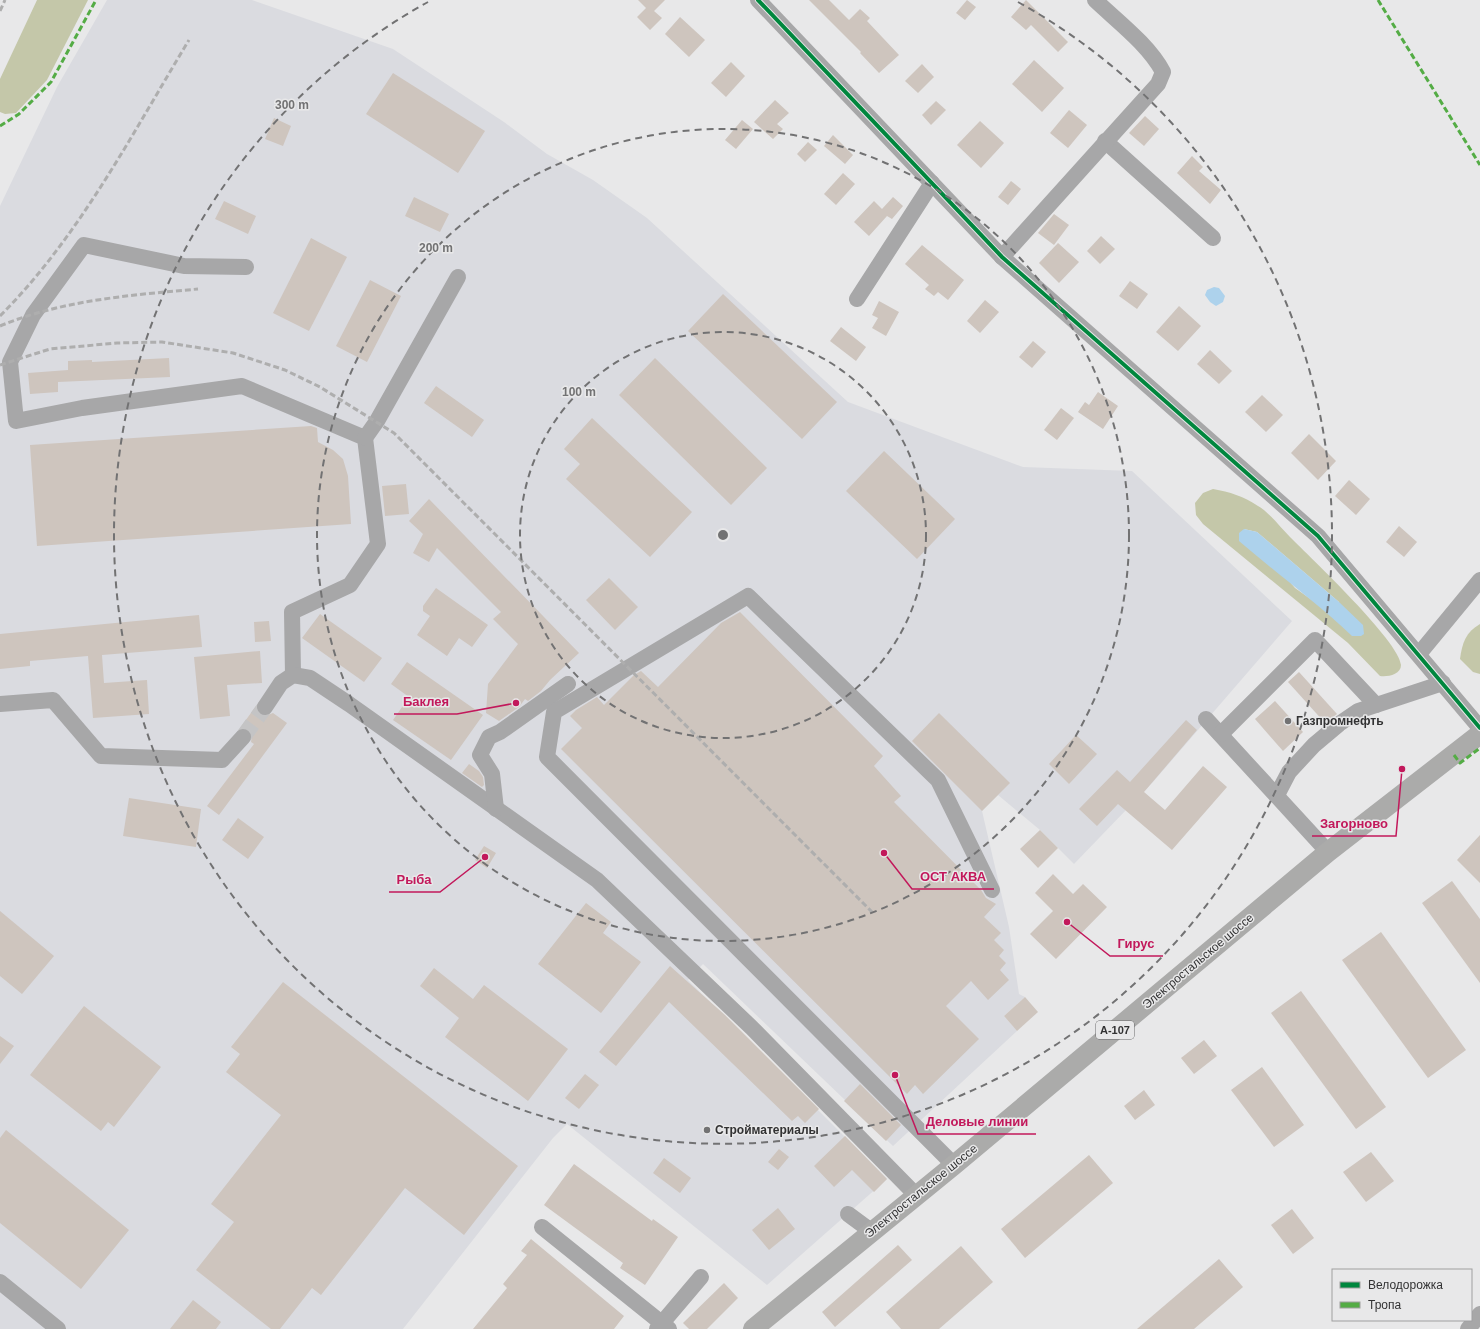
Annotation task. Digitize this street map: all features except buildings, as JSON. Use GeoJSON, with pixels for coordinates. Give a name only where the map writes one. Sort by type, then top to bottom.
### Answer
{"type":"FeatureCollection","features":[{"type":"Feature","properties":{"kind":"main road","name":"Электростальское шоссе"},"geometry":{"type":"LineString","coordinates":[[753,1329],[954,1165],[1328,852],[1480,734]]}},
{"type":"Feature","properties":{"kind":"street"},"geometry":{"type":"LineString","coordinates":[[758,0],[1002,257],[1318,536],[1480,728]]}},
{"type":"Feature","properties":{"kind":"street"},"geometry":{"type":"LineString","coordinates":[[1002,257],[1158,84],[1163,72],[1158,62],[1147,50],[1095,0]]}},
{"type":"Feature","properties":{"kind":"street"},"geometry":{"type":"LineString","coordinates":[[1106,141],[1213,238]]}},
{"type":"Feature","properties":{"kind":"street"},"geometry":{"type":"LineString","coordinates":[[857,299],[932,183]]}},
{"type":"Feature","properties":{"kind":"street"},"geometry":{"type":"LineString","coordinates":[[246,267],[184,266],[84,245],[33,315],[10,362],[16,421],[82,408],[242,386],[365,438]]}},
{"type":"Feature","properties":{"kind":"street"},"geometry":{"type":"LineString","coordinates":[[293,675],[292,612],[350,585],[378,544],[365,438],[377,421],[458,277]]}},
{"type":"Feature","properties":{"kind":"street"},"geometry":{"type":"LineString","coordinates":[[1419,654],[1480,580]]}},
{"type":"Feature","properties":{"kind":"street"},"geometry":{"type":"LineString","coordinates":[[954,1165],[547,756],[554,712],[748,596],[938,780],[992,890]]}},
{"type":"Feature","properties":{"kind":"street"},"geometry":{"type":"LineString","coordinates":[[1221,734],[1315,640],[1376,705]]}},
{"type":"Feature","properties":{"kind":"street"},"geometry":{"type":"LineString","coordinates":[[265,707],[281,683],[293,675],[310,678],[597,880],[752,1028],[916,1195]]}},
{"type":"Feature","properties":{"kind":"street"},"geometry":{"type":"LineString","coordinates":[[1277,795],[1289,772],[1314,746],[1339,724],[1358,711],[1442,683]]}},
{"type":"Feature","properties":{"kind":"street"},"geometry":{"type":"LineString","coordinates":[[496,809],[492,774],[480,755],[489,737],[500,732],[568,684]]}},
{"type":"Feature","properties":{"kind":"street"},"geometry":{"type":"LineString","coordinates":[[0,704],[52,700],[101,756],[222,760],[243,737]]}},
{"type":"Feature","properties":{"kind":"street"},"geometry":{"type":"LineString","coordinates":[[1206,719],[1328,852]]}},
{"type":"Feature","properties":{"kind":"street"},"geometry":{"type":"LineString","coordinates":[[848,1214],[871,1232]]}},
{"type":"Feature","properties":{"kind":"street"},"geometry":{"type":"LineString","coordinates":[[542,1227],[663,1327],[701,1277]]}},
{"type":"Feature","properties":{"kind":"street"},"geometry":{"type":"LineString","coordinates":[[0,1282],[58,1329]]}},
{"type":"Feature","properties":{"kind":"street"},"geometry":{"type":"LineString","coordinates":[[1468,1329],[1480,1314]]}},
{"type":"Feature","properties":{"kind":"shaded area"},"geometry":{"type":"Polygon","coordinates":[[[107,0],[252,0],[393,49],[504,122],[547,154],[593,180],[647,218],[848,402],[1023,467],[1132,471],[1292,621],[1153,782],[1074,864],[1040,830],[998,795],[982,811],[1009,927],[1019,994],[1025,997],[1004,1016],[1017,1031],[893,1146],[703,964],[688,980],[887,1179],[767,1285],[567,1124],[553,1138],[403,1329],[0,1329],[0,206],[57,87],[107,0]]]}},
{"type":"Feature","properties":{"kind":"green space"},"geometry":{"type":"Polygon","coordinates":[[[37,0],[88,0],[47,80],[16,113],[5,114],[0,112],[0,79],[37,0]]]}},
{"type":"Feature","properties":{"kind":"green space"},"geometry":{"type":"Polygon","coordinates":[[[1213,489],[1231,493],[1242,497],[1267,512],[1353,600],[1386,638],[1397,654],[1401,665],[1399,671],[1390,676],[1380,676],[1348,643],[1203,524],[1196,515],[1195,503],[1203,493],[1213,489]],[[1244,529],[1295,588],[1319,605],[1339,602],[1257,532],[1244,529]]]}},
{"type":"Feature","properties":{"kind":"green space"},"geometry":{"type":"Polygon","coordinates":[[[1480,624],[1480,674],[1473,672],[1460,659],[1462,648],[1468,634],[1480,624]]]}},
{"type":"Feature","properties":{"kind":"water"},"geometry":{"type":"Polygon","coordinates":[[[1214,287],[1219,288],[1225,296],[1223,302],[1216,306],[1210,302],[1205,295],[1207,290],[1214,287]]]}},
{"type":"Feature","properties":{"kind":"water"},"geometry":{"type":"Polygon","coordinates":[[[1244,529],[1257,532],[1339,602],[1363,625],[1364,634],[1361,636],[1352,636],[1239,541],[1239,533],[1244,529]]]}},
{"type":"Feature","properties":{"kind":"tunnel"},"geometry":{"type":"LineString","coordinates":[[243,737],[265,707]]}},
{"type":"Feature","properties":{"kind":"railway"},"geometry":{"type":"LineString","coordinates":[[0,11],[5,0]]}},
{"type":"Feature","properties":{"kind":"railway"},"geometry":{"type":"LineString","coordinates":[[0,316],[55,253],[103,184],[189,40]]}},
{"type":"Feature","properties":{"kind":"railway"},"geometry":{"type":"LineString","coordinates":[[0,326],[24,317],[72,304],[123,296],[198,289]]}},
{"type":"Feature","properties":{"kind":"railway"},"geometry":{"type":"LineString","coordinates":[[0,365],[50,349],[117,343],[162,342],[233,353],[285,370],[320,387],[394,433],[872,912]]}},
{"type":"Feature","properties":{"kind":"marked path"},"geometry":{"type":"LineString","coordinates":[[0,126],[19,114],[51,82],[96,0]]}},
{"type":"Feature","properties":{"kind":"marked path"},"geometry":{"type":"LineString","coordinates":[[1378,0],[1480,165]]}},
{"type":"Feature","properties":{"kind":"marked path"},"geometry":{"type":"LineString","coordinates":[[1454,755],[1460,763],[1480,748]]}},
{"type":"Feature","properties":{"kind":"cycle path"},"geometry":{"type":"LineString","coordinates":[[758,0],[1002,257],[1318,536],[1480,728]]}},
{"type":"Feature","properties":{"kind":"place","name":"Баклея"},"geometry":{"type":"Point","coordinates":[516,703]}},
{"type":"Feature","properties":{"kind":"place","name":"Газпромнефть"},"geometry":{"type":"Point","coordinates":[1288,721]}},
{"type":"Feature","properties":{"kind":"place","name":"Загорново"},"geometry":{"type":"Point","coordinates":[1402,769]}},
{"type":"Feature","properties":{"kind":"place","name":"ОСТ АКВА"},"geometry":{"type":"Point","coordinates":[884,853]}},
{"type":"Feature","properties":{"kind":"place","name":"Рыба"},"geometry":{"type":"Point","coordinates":[485,857]}},
{"type":"Feature","properties":{"kind":"place","name":"Гирус"},"geometry":{"type":"Point","coordinates":[1067,922]}},
{"type":"Feature","properties":{"kind":"place","name":"Деловые линии"},"geometry":{"type":"Point","coordinates":[895,1075]}},
{"type":"Feature","properties":{"kind":"place","name":"Стройматериалы"},"geometry":{"type":"Point","coordinates":[707,1130]}}]}
